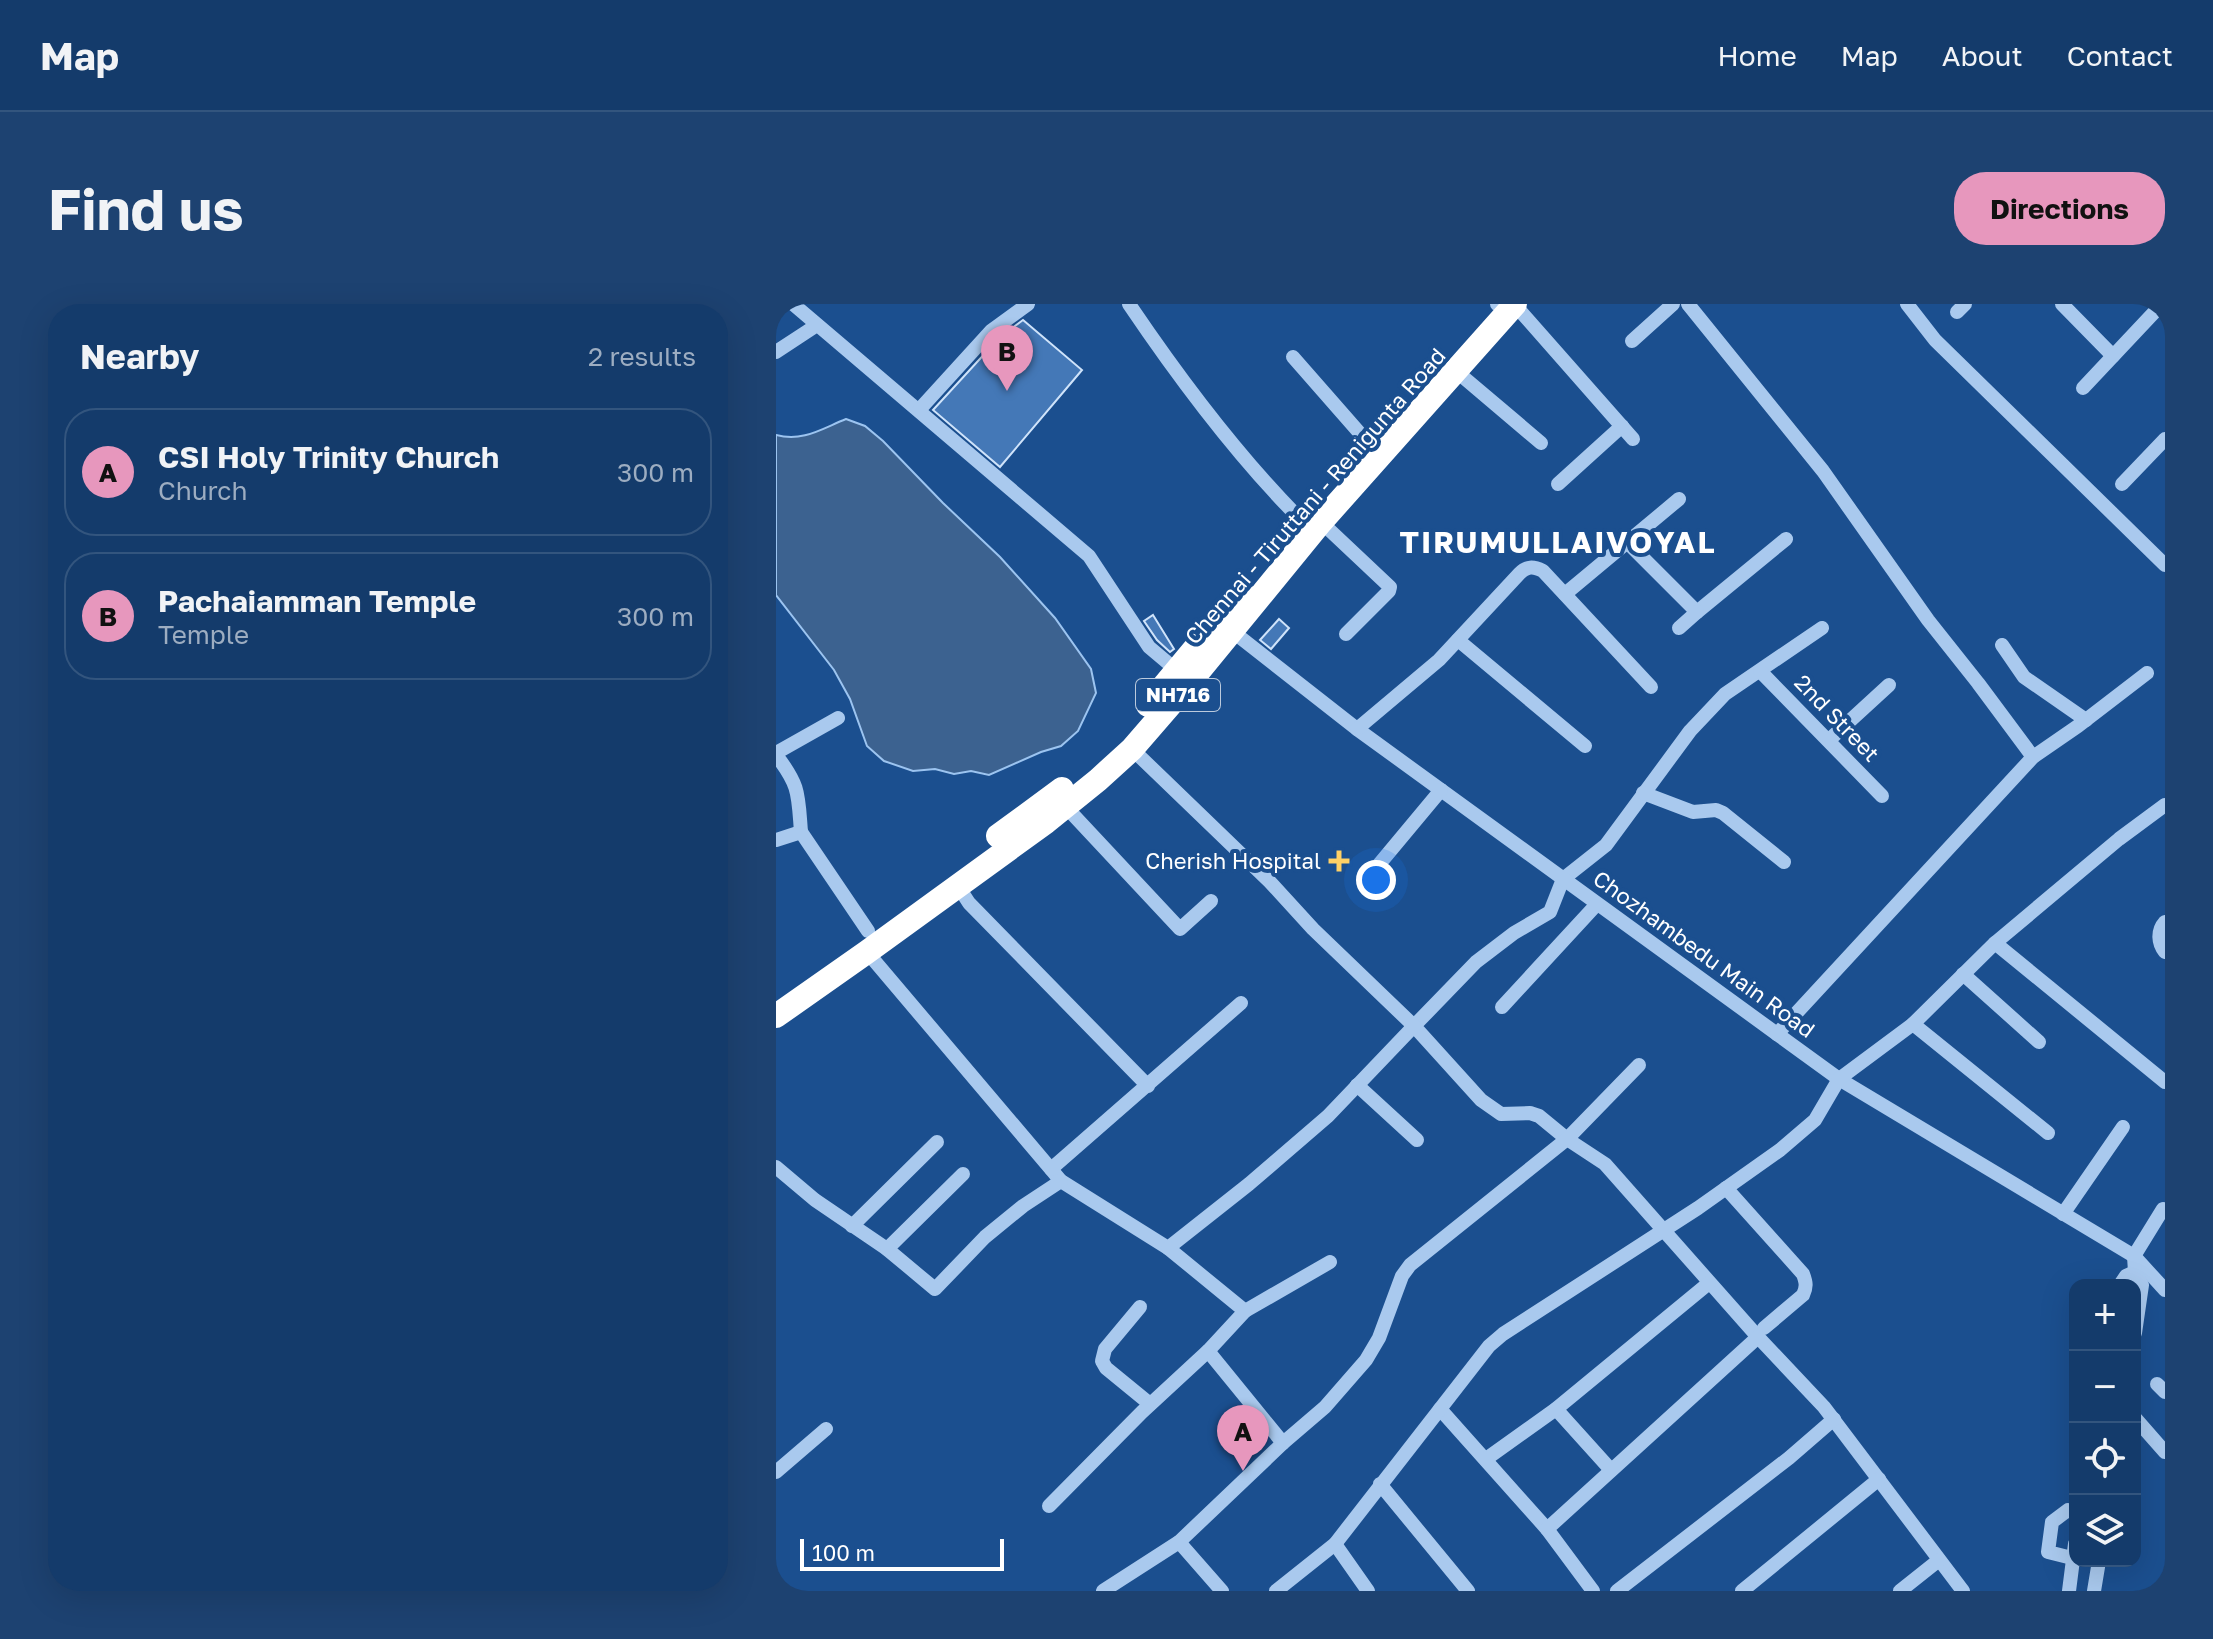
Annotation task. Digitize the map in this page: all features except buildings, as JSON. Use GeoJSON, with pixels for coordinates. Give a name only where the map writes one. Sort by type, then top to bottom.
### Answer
{"type":"FeatureCollection","features":[{"type":"Feature","properties":{"kind":"highway","name":"Chennai - Tiruttani - Renigunta Road"},"geometry":{"type":"LineString","coordinates":[[1334,498],[1371,446],[1498,304]]}},
{"type":"Feature","properties":{"kind":"highway","name":"Chennai - Tiruttani - Renigunta Road"},"geometry":{"type":"LineString","coordinates":[[776,997],[958,886],[1065,806],[1132,749],[1183,676],[1312,522],[1456,371],[1515,304]]}},
{"type":"Feature","properties":{"kind":"highway","name":"Chennai - Tiruttani - Renigunta Road"},"geometry":{"type":"LineString","coordinates":[[776,1016],[1122,738],[1232,631],[1312,522]]}},
{"type":"Feature","properties":{"kind":"street"},"geometry":{"type":"LineString","coordinates":[[793,304],[1089,556],[1149,647],[1183,676]]}},
{"type":"Feature","properties":{"kind":"street"},"geometry":{"type":"LineString","coordinates":[[919,410],[991,331],[1028,304]]}},
{"type":"Feature","properties":{"kind":"street"},"geometry":{"type":"LineString","coordinates":[[1129,304],[1172,367],[1264,483],[1390,587],[1346,634]]}},
{"type":"Feature","properties":{"kind":"street"},"geometry":{"type":"LineString","coordinates":[[1515,304],[1633,439]]}},
{"type":"Feature","properties":{"kind":"street"},"geometry":{"type":"LineString","coordinates":[[1632,341],[1673,304]]}},
{"type":"Feature","properties":{"kind":"street"},"geometry":{"type":"LineString","coordinates":[[1688,304],[1823,471],[1928,620],[2033,757]]}},
{"type":"Feature","properties":{"kind":"street"},"geometry":{"type":"LineString","coordinates":[[1907,304],[1935,340],[2165,565]]}},
{"type":"Feature","properties":{"kind":"street"},"geometry":{"type":"LineString","coordinates":[[2062,304],[2113,356]]}},
{"type":"Feature","properties":{"kind":"street"},"geometry":{"type":"LineString","coordinates":[[2083,388],[2162,304]]}},
{"type":"Feature","properties":{"kind":"street"},"geometry":{"type":"LineString","coordinates":[[776,352],[817,325]]}},
{"type":"Feature","properties":{"kind":"street"},"geometry":{"type":"LineString","coordinates":[[1293,357],[1371,446]]}},
{"type":"Feature","properties":{"kind":"street"},"geometry":{"type":"LineString","coordinates":[[1456,371],[1541,443]]}},
{"type":"Feature","properties":{"kind":"street"},"geometry":{"type":"LineString","coordinates":[[1558,484],[1622,426]]}},
{"type":"Feature","properties":{"kind":"street"},"geometry":{"type":"LineString","coordinates":[[2122,484],[2165,439]]}},
{"type":"Feature","properties":{"kind":"street"},"geometry":{"type":"LineString","coordinates":[[1565,594],[1679,499]]}},
{"type":"Feature","properties":{"kind":"street"},"geometry":{"type":"LineString","coordinates":[[1679,628],[1786,539]]}},
{"type":"Feature","properties":{"kind":"street"},"geometry":{"type":"LineString","coordinates":[[1628,543],[1697,612]]}},
{"type":"Feature","properties":{"kind":"street"},"geometry":{"type":"LineString","coordinates":[[1357,729],[1439,660],[1525,569],[1534,567],[1543,571],[1651,687]]}},
{"type":"Feature","properties":{"kind":"street"},"geometry":{"type":"LineString","coordinates":[[1168,1248],[1328,1116],[1476,962],[1514,933],[1550,912],[1563,879],[1606,845],[1690,731],[1725,694],[1822,628]]}},
{"type":"Feature","properties":{"kind":"street","name":"Chozhambedu Main Road"},"geometry":{"type":"LineString","coordinates":[[1232,631],[1357,729],[1839,1079],[2134,1256],[2165,1290]]}},
{"type":"Feature","properties":{"kind":"street"},"geometry":{"type":"LineString","coordinates":[[1458,640],[1585,746]]}},
{"type":"Feature","properties":{"kind":"street"},"geometry":{"type":"LineString","coordinates":[[2002,645],[2024,677],[2086,720]]}},
{"type":"Feature","properties":{"kind":"street","name":"2nd Street"},"geometry":{"type":"LineString","coordinates":[[1760,671],[1882,796]]}},
{"type":"Feature","properties":{"kind":"street"},"geometry":{"type":"LineString","coordinates":[[1777,1034],[2033,757],[2147,673]]}},
{"type":"Feature","properties":{"kind":"street"},"geometry":{"type":"LineString","coordinates":[[1829,740],[1889,685]]}},
{"type":"Feature","properties":{"kind":"street"},"geometry":{"type":"LineString","coordinates":[[838,718],[776,754],[797,787],[801,832],[868,942],[1061,1181],[1168,1248],[1245,1311]]}},
{"type":"Feature","properties":{"kind":"street"},"geometry":{"type":"LineString","coordinates":[[1132,749],[1414,1026],[1481,1100],[1501,1114],[1530,1113],[1539,1116],[1605,1164],[1709,1283],[1761,1332],[1834,1419],[1963,1591]]}},
{"type":"Feature","properties":{"kind":"street"},"geometry":{"type":"LineString","coordinates":[[1376,868],[1441,790]]}},
{"type":"Feature","properties":{"kind":"street"},"geometry":{"type":"LineString","coordinates":[[1643,793],[1693,812],[1716,810],[1723,813],[1784,862]]}},
{"type":"Feature","properties":{"kind":"street"},"geometry":{"type":"LineString","coordinates":[[1276,1591],[1335,1544],[1489,1346],[1780,1150],[1815,1120],[1839,1079],[1913,1024],[1995,943],[2119,839],[2165,805]]}},
{"type":"Feature","properties":{"kind":"street"},"geometry":{"type":"LineString","coordinates":[[1065,806],[1180,929],[1211,901]]}},
{"type":"Feature","properties":{"kind":"street"},"geometry":{"type":"LineString","coordinates":[[776,840],[801,832]]}},
{"type":"Feature","properties":{"kind":"street"},"geometry":{"type":"LineString","coordinates":[[958,886],[969,903],[1148,1086]]}},
{"type":"Feature","properties":{"kind":"street"},"geometry":{"type":"LineString","coordinates":[[1502,1007],[1597,904]]}},
{"type":"Feature","properties":{"kind":"street"},"geometry":{"type":"LineString","coordinates":[[2165,922],[2160,932],[2160,942],[2165,952]]}},
{"type":"Feature","properties":{"kind":"street"},"geometry":{"type":"LineString","coordinates":[[1995,943],[2165,1082]]}},
{"type":"Feature","properties":{"kind":"street"},"geometry":{"type":"LineString","coordinates":[[1963,974],[2039,1042]]}},
{"type":"Feature","properties":{"kind":"street"},"geometry":{"type":"LineString","coordinates":[[1051,1169],[1241,1003]]}},
{"type":"Feature","properties":{"kind":"street"},"geometry":{"type":"LineString","coordinates":[[1913,1024],[2048,1133]]}},
{"type":"Feature","properties":{"kind":"street"},"geometry":{"type":"LineString","coordinates":[[1103,1591],[1179,1542],[1325,1407],[1366,1360],[1379,1338],[1402,1276],[1410,1265],[1567,1139],[1639,1065]]}},
{"type":"Feature","properties":{"kind":"street"},"geometry":{"type":"LineString","coordinates":[[1357,1085],[1417,1140]]}},
{"type":"Feature","properties":{"kind":"street"},"geometry":{"type":"LineString","coordinates":[[2063,1214],[2123,1127]]}},
{"type":"Feature","properties":{"kind":"street"},"geometry":{"type":"LineString","coordinates":[[852,1226],[937,1142]]}},
{"type":"Feature","properties":{"kind":"street"},"geometry":{"type":"LineString","coordinates":[[776,1167],[815,1200],[887,1249],[935,1289],[985,1237],[1023,1206],[1061,1181]]}},
{"type":"Feature","properties":{"kind":"street"},"geometry":{"type":"LineString","coordinates":[[887,1249],[963,1174]]}},
{"type":"Feature","properties":{"kind":"street"},"geometry":{"type":"LineString","coordinates":[[1547,1529],[1803,1295],[1806,1282],[1803,1274],[1726,1188]]}},
{"type":"Feature","properties":{"kind":"street"},"geometry":{"type":"LineString","coordinates":[[2139,1279],[2134,1256],[2163,1209]]}},
{"type":"Feature","properties":{"kind":"street"},"geometry":{"type":"LineString","coordinates":[[1049,1506],[1245,1311],[1330,1262]]}},
{"type":"Feature","properties":{"kind":"street"},"geometry":{"type":"LineString","coordinates":[[2124,1279],[2135,1272]]}},
{"type":"Feature","properties":{"kind":"street"},"geometry":{"type":"LineString","coordinates":[[1486,1459],[1556,1409],[1709,1283]]}},
{"type":"Feature","properties":{"kind":"street"},"geometry":{"type":"LineString","coordinates":[[1140,1307],[1105,1349],[1102,1361],[1106,1368],[1150,1404]]}},
{"type":"Feature","properties":{"kind":"street"},"geometry":{"type":"LineString","coordinates":[[1208,1351],[1283,1443]]}},
{"type":"Feature","properties":{"kind":"street"},"geometry":{"type":"LineString","coordinates":[[1440,1409],[1547,1529],[1593,1591]]}},
{"type":"Feature","properties":{"kind":"street"},"geometry":{"type":"LineString","coordinates":[[1556,1409],[1611,1470]]}},
{"type":"Feature","properties":{"kind":"street"},"geometry":{"type":"LineString","coordinates":[[1617,1591],[1789,1458],[1834,1419]]}},
{"type":"Feature","properties":{"kind":"street"},"geometry":{"type":"LineString","coordinates":[[2139,1423],[2165,1452]]}},
{"type":"Feature","properties":{"kind":"street"},"geometry":{"type":"LineString","coordinates":[[776,1472],[826,1429]]}},
{"type":"Feature","properties":{"kind":"street"},"geometry":{"type":"LineString","coordinates":[[1742,1591],[1879,1479]]}},
{"type":"Feature","properties":{"kind":"street"},"geometry":{"type":"LineString","coordinates":[[1380,1484],[1468,1591]]}},
{"type":"Feature","properties":{"kind":"street"},"geometry":{"type":"LineString","coordinates":[[2069,1510],[2052,1522],[2048,1552],[2069,1551]]}},
{"type":"Feature","properties":{"kind":"street"},"geometry":{"type":"LineString","coordinates":[[1179,1542],[1222,1591]]}},
{"type":"Feature","properties":{"kind":"street"},"geometry":{"type":"LineString","coordinates":[[1335,1544],[1368,1591]]}},
{"type":"Feature","properties":{"kind":"street"},"geometry":{"type":"LineString","coordinates":[[1900,1591],[1939,1560]]}},
{"type":"Feature","properties":{"kind":"street"},"geometry":{"type":"LineString","coordinates":[[2069,1591],[2072,1567]]}},
{"type":"Feature","properties":{"kind":"street"},"geometry":{"type":"LineString","coordinates":[[2094,1591],[2098,1567]]}},
{"type":"Feature","properties":{"kind":"water"},"geometry":{"type":"Polygon","coordinates":[[[846,419],[865,426],[883,441],[1000,557],[1055,618],[1091,669],[1096,693],[1078,731],[1061,746],[989,775],[971,771],[954,774],[935,769],[913,771],[884,761],[867,746],[850,699],[834,670],[776,595],[776,435],[803,436],[846,419]]]}},
{"type":"Feature","properties":{"kind":"railway"},"geometry":{"type":"LineString","coordinates":[[776,1011],[1101,773],[1179,686],[1319,518],[1510,304]]}},
{"type":"Feature","properties":{"kind":"place","name":"Pachaiamman Temple"},"geometry":{"type":"Point","coordinates":[1007,391]}},
{"type":"Feature","properties":{"kind":"place","name":"Cherish Hospital"},"geometry":{"type":"Point","coordinates":[1339,861]}},
{"type":"Feature","properties":{"kind":"place","name":"CSI Holy Trinity Church"},"geometry":{"type":"Point","coordinates":[1243,1471]}},
{"type":"Feature","properties":{"kind":"district","name":"TIRUMULLAIVOYAL"},"geometry":{"type":"Point","coordinates":[1558,543]}}]}
